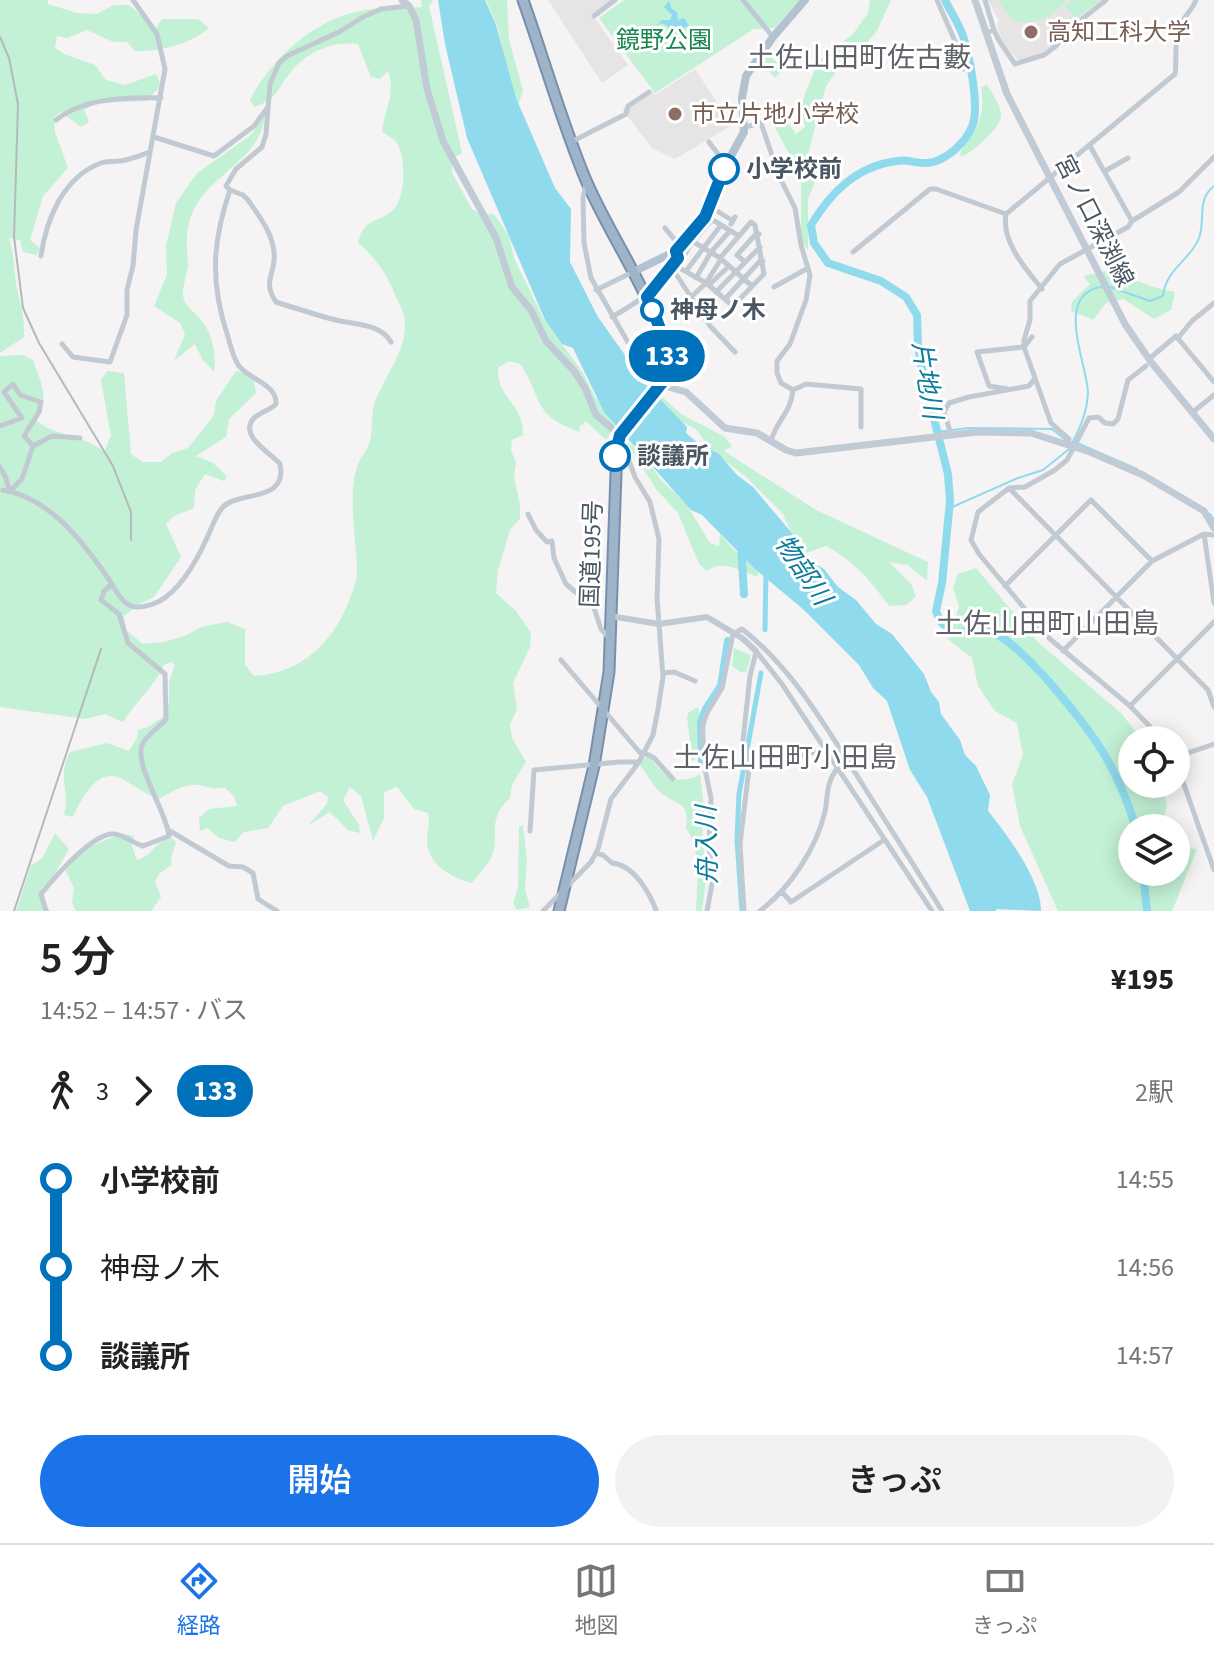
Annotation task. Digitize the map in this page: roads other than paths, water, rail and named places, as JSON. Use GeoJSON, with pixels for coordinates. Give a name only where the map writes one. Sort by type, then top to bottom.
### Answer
{"type":"FeatureCollection","features":[{"type":"Feature","properties":{"kind":"highway"},"geometry":{"type":"LineString","coordinates":[[523,0],[571,143],[610,231],[647,297],[668,360],[668,371],[659,387],[622,433]]}},
{"type":"Feature","properties":{"kind":"highway","name":"国道195号"},"geometry":{"type":"LineString","coordinates":[[559,911],[594,766],[604,707],[610,639],[615,457],[622,433]]}},
{"type":"Feature","properties":{"kind":"main road"},"geometry":{"type":"LineString","coordinates":[[402,0],[416,20],[427,89],[443,141],[496,238],[512,287],[531,310],[546,341],[574,371],[596,415],[622,433]]}},
{"type":"Feature","properties":{"kind":"main road"},"geometry":{"type":"LineString","coordinates":[[635,271],[691,240],[745,127],[743,84],[773,37],[805,0]]}},
{"type":"Feature","properties":{"kind":"main road","name":"宮ノ口深渕線"},"geometry":{"type":"LineString","coordinates":[[975,0],[991,31],[997,68],[1007,94],[1107,291],[1150,361],[1214,439]]}},
{"type":"Feature","properties":{"kind":"main road"},"geometry":{"type":"LineString","coordinates":[[659,387],[686,392],[725,428],[751,431],[796,453],[950,434],[1022,431],[1072,444],[1143,475],[1204,511],[1214,528]]}},
{"type":"Feature","properties":{"kind":"street"},"geometry":{"type":"LineString","coordinates":[[62,344],[73,357],[110,362],[127,315],[127,290],[136,230],[165,69],[161,45],[149,21],[133,0]]}},
{"type":"Feature","properties":{"kind":"street"},"geometry":{"type":"LineString","coordinates":[[594,16],[615,0]]}},
{"type":"Feature","properties":{"kind":"street"},"geometry":{"type":"LineString","coordinates":[[743,0],[773,37]]}},
{"type":"Feature","properties":{"kind":"street"},"geometry":{"type":"LineString","coordinates":[[937,0],[964,69]]}},
{"type":"Feature","properties":{"kind":"street"},"geometry":{"type":"LineString","coordinates":[[985,0],[991,31],[1015,64],[1044,55],[1106,0]]}},
{"type":"Feature","properties":{"kind":"street"},"geometry":{"type":"LineString","coordinates":[[1042,289],[1021,265],[1010,240],[1006,214],[1175,74],[1177,31],[1191,13],[1196,0]]}},
{"type":"Feature","properties":{"kind":"street"},"geometry":{"type":"LineString","coordinates":[[391,342],[376,329],[276,302],[269,286],[275,255],[272,239],[248,200],[226,186],[229,178],[262,147],[274,72],[287,56],[381,9],[409,6]]}},
{"type":"Feature","properties":{"kind":"street"},"geometry":{"type":"LineString","coordinates":[[571,143],[626,114],[628,106],[649,92]]}},
{"type":"Feature","properties":{"kind":"street"},"geometry":{"type":"LineString","coordinates":[[56,120],[77,108],[96,103],[161,98]]}},
{"type":"Feature","properties":{"kind":"street"},"geometry":{"type":"LineString","coordinates":[[154,137],[214,156],[254,126],[268,106]]}},
{"type":"Feature","properties":{"kind":"street"},"geometry":{"type":"LineString","coordinates":[[745,127],[761,123],[779,176],[795,208],[810,275],[806,300],[790,344],[777,361],[781,383],[793,390]]}},
{"type":"Feature","properties":{"kind":"street"},"geometry":{"type":"LineString","coordinates":[[709,142],[726,165]]}},
{"type":"Feature","properties":{"kind":"street"},"geometry":{"type":"LineString","coordinates":[[1090,146],[1132,221]]}},
{"type":"Feature","properties":{"kind":"street"},"geometry":{"type":"LineString","coordinates":[[41,256],[46,226],[52,212],[72,184],[98,164],[150,152]]}},
{"type":"Feature","properties":{"kind":"street"},"geometry":{"type":"LineString","coordinates":[[1072,444],[1051,423],[1024,347],[1030,320],[1030,301],[1054,269],[1128,227],[1132,221],[1179,192],[1214,157]]}},
{"type":"Feature","properties":{"kind":"street"},"geometry":{"type":"LineString","coordinates":[[1105,171],[1128,158]]}},
{"type":"Feature","properties":{"kind":"street"},"geometry":{"type":"LineString","coordinates":[[587,182],[583,197],[584,243],[596,290],[637,358],[659,387]]}},
{"type":"Feature","properties":{"kind":"street"},"geometry":{"type":"LineString","coordinates":[[853,252],[930,189],[1006,214]]}},
{"type":"Feature","properties":{"kind":"street"},"geometry":{"type":"LineString","coordinates":[[6,491],[37,502],[60,520],[128,605],[152,605],[177,588],[223,507],[235,500],[264,494],[279,480],[280,464],[252,437],[250,426],[260,414],[276,404],[277,398],[272,390],[246,374],[238,365],[219,306],[214,264],[217,236],[230,190]]}},
{"type":"Feature","properties":{"kind":"street"},"geometry":{"type":"LineString","coordinates":[[709,206],[732,223],[739,236]]}},
{"type":"Feature","properties":{"kind":"street"},"geometry":{"type":"LineString","coordinates":[[707,284],[721,258],[751,222],[759,234],[764,274],[733,306],[707,284],[678,267],[691,240],[713,220],[721,225]]}},
{"type":"Feature","properties":{"kind":"street"},"geometry":{"type":"LineString","coordinates":[[686,271],[721,225],[732,223]]}},
{"type":"Feature","properties":{"kind":"street"},"geometry":{"type":"LineString","coordinates":[[696,278],[732,223]]}},
{"type":"Feature","properties":{"kind":"street"},"geometry":{"type":"LineString","coordinates":[[612,317],[647,297],[678,258],[678,248],[665,228]]}},
{"type":"Feature","properties":{"kind":"street"},"geometry":{"type":"LineString","coordinates":[[745,262],[737,255],[759,234]]}},
{"type":"Feature","properties":{"kind":"street"},"geometry":{"type":"LineString","coordinates":[[691,240],[721,258],[752,286]]}},
{"type":"Feature","properties":{"kind":"street"},"geometry":{"type":"LineString","coordinates":[[716,292],[760,247]]}},
{"type":"Feature","properties":{"kind":"street"},"geometry":{"type":"LineString","coordinates":[[725,299],[763,261]]}},
{"type":"Feature","properties":{"kind":"street"},"geometry":{"type":"LineString","coordinates":[[691,297],[729,266]]}},
{"type":"Feature","properties":{"kind":"street"},"geometry":{"type":"LineString","coordinates":[[672,268],[710,326],[735,352]]}},
{"type":"Feature","properties":{"kind":"street"},"geometry":{"type":"LineString","coordinates":[[774,287],[808,268]]}},
{"type":"Feature","properties":{"kind":"street"},"geometry":{"type":"LineString","coordinates":[[596,290],[635,271]]}},
{"type":"Feature","properties":{"kind":"street"},"geometry":{"type":"LineString","coordinates":[[1149,726],[1130,706],[1063,652],[1005,586],[971,540],[978,512],[1009,488],[1025,487],[1067,460],[1072,444],[1093,416],[1109,424],[1118,419],[1128,380],[1214,303]]}},
{"type":"Feature","properties":{"kind":"street"},"geometry":{"type":"LineString","coordinates":[[1009,390],[989,386],[977,352],[1024,347],[1032,337]]}},
{"type":"Feature","properties":{"kind":"street"},"geometry":{"type":"LineString","coordinates":[[1178,338],[1214,382]]}},
{"type":"Feature","properties":{"kind":"street"},"geometry":{"type":"LineString","coordinates":[[950,434],[944,412],[949,403],[1033,384],[1035,377]]}},
{"type":"Feature","properties":{"kind":"street"},"geometry":{"type":"LineString","coordinates":[[0,426],[22,418],[4,392],[13,384],[20,395],[41,402],[39,412],[24,436],[33,446]]}},
{"type":"Feature","properties":{"kind":"street"},"geometry":{"type":"LineString","coordinates":[[793,390],[806,384],[861,389],[861,427]]}},
{"type":"Feature","properties":{"kind":"street"},"geometry":{"type":"LineString","coordinates":[[1024,385],[1040,393]]}},
{"type":"Feature","properties":{"kind":"street"},"geometry":{"type":"LineString","coordinates":[[775,444],[773,433],[792,404],[793,390]]}},
{"type":"Feature","properties":{"kind":"street"},"geometry":{"type":"LineString","coordinates":[[1193,412],[1214,395]]}},
{"type":"Feature","properties":{"kind":"street"},"geometry":{"type":"LineString","coordinates":[[543,911],[591,862],[611,799],[639,762],[653,735],[663,673],[659,624],[659,539],[650,502],[622,448],[622,433]]}},
{"type":"Feature","properties":{"kind":"street"},"geometry":{"type":"LineString","coordinates":[[6,491],[27,470],[29,452],[33,446],[52,436],[80,438]]}},
{"type":"Feature","properties":{"kind":"street"},"geometry":{"type":"LineString","coordinates":[[0,467],[6,478],[6,491]]}},
{"type":"Feature","properties":{"kind":"street"},"geometry":{"type":"LineString","coordinates":[[1009,488],[1208,690],[1214,707]]}},
{"type":"Feature","properties":{"kind":"street"},"geometry":{"type":"LineString","coordinates":[[1005,586],[1091,500],[1152,561]]}},
{"type":"Feature","properties":{"kind":"street"},"geometry":{"type":"LineString","coordinates":[[528,514],[542,537],[547,542],[552,541],[554,558],[566,584],[594,608],[601,629],[610,639]]}},
{"type":"Feature","properties":{"kind":"street"},"geometry":{"type":"LineString","coordinates":[[1063,652],[1152,561],[1204,534],[1214,535]]}},
{"type":"Feature","properties":{"kind":"street"},"geometry":{"type":"LineString","coordinates":[[1204,534],[1214,603]]}},
{"type":"Feature","properties":{"kind":"street"},"geometry":{"type":"LineString","coordinates":[[46,911],[41,894],[61,870],[100,837],[118,834],[143,846],[169,836],[141,751],[142,744],[166,719],[165,674],[128,643],[119,614],[101,600],[104,591],[112,584]]}},
{"type":"Feature","properties":{"kind":"street"},"geometry":{"type":"LineString","coordinates":[[610,616],[659,624],[707,617],[742,638],[756,651],[825,749],[932,911]]}},
{"type":"Feature","properties":{"kind":"street"},"geometry":{"type":"LineString","coordinates":[[1130,706],[1214,622]]}},
{"type":"Feature","properties":{"kind":"street"},"geometry":{"type":"LineString","coordinates":[[707,911],[714,873],[709,848],[711,798],[702,728],[722,688],[733,634],[742,629],[755,639],[794,683],[942,911]]}},
{"type":"Feature","properties":{"kind":"street"},"geometry":{"type":"LineString","coordinates":[[744,911],[740,844],[751,752],[742,750],[750,676],[756,651]]}},
{"type":"Feature","properties":{"kind":"street"},"geometry":{"type":"LineString","coordinates":[[561,660],[642,754],[654,758],[673,779]]}},
{"type":"Feature","properties":{"kind":"street"},"geometry":{"type":"LineString","coordinates":[[663,673],[674,672],[695,681]]}},
{"type":"Feature","properties":{"kind":"street"},"geometry":{"type":"LineString","coordinates":[[1190,753],[1214,744]]}},
{"type":"Feature","properties":{"kind":"street"},"geometry":{"type":"LineString","coordinates":[[793,758],[825,749]]}},
{"type":"Feature","properties":{"kind":"street"},"geometry":{"type":"LineString","coordinates":[[530,831],[534,770],[639,762]]}},
{"type":"Feature","properties":{"kind":"street"},"geometry":{"type":"LineString","coordinates":[[760,911],[794,878],[816,838],[825,810],[827,782],[836,770]]}},
{"type":"Feature","properties":{"kind":"street"},"geometry":{"type":"LineString","coordinates":[[1190,798],[1214,870]]}},
{"type":"Feature","properties":{"kind":"street"},"geometry":{"type":"LineString","coordinates":[[169,830],[229,866],[243,867],[253,873],[258,899],[277,911]]}},
{"type":"Feature","properties":{"kind":"street"},"geometry":{"type":"LineString","coordinates":[[1205,839],[1214,836]]}},
{"type":"Feature","properties":{"kind":"street"},"geometry":{"type":"LineString","coordinates":[[782,892],[791,902],[884,840]]}},
{"type":"Feature","properties":{"kind":"street"},"geometry":{"type":"LineString","coordinates":[[596,853],[612,863],[618,863],[635,876],[648,890],[656,910]]}},
{"type":"Feature","properties":{"kind":"water","name":"物部川"},"geometry":{"type":"Polygon","coordinates":[[[438,0],[485,0],[496,25],[516,98],[555,188],[571,209],[570,262],[598,317],[647,386],[687,427],[686,433],[705,449],[710,445],[711,450],[753,487],[812,562],[824,569],[838,587],[856,600],[876,624],[892,634],[924,674],[939,702],[941,714],[960,740],[965,755],[976,766],[990,795],[988,811],[1030,873],[1041,911],[970,911],[927,797],[910,770],[887,701],[873,688],[859,665],[804,610],[755,569],[702,515],[691,510],[604,412],[573,348],[562,344],[545,320],[467,138],[438,0]]]}},
{"type":"Feature","properties":{"kind":"water"},"geometry":{"type":"Polygon","coordinates":[[[669,1],[677,12],[678,20],[684,18],[689,26],[677,26],[673,42],[668,35],[668,26],[661,23],[655,27],[662,20],[670,20],[672,15],[664,7],[669,1]]]}},
{"type":"Feature","properties":{"kind":"waterway","name":"片地川"},"geometry":{"type":"LineString","coordinates":[[945,0],[962,34],[971,69],[975,116],[970,131],[955,150],[942,159],[928,163],[901,161],[883,164],[846,182],[811,225],[814,243],[828,263],[881,281],[906,297],[917,315],[923,375],[948,474],[950,501],[942,583],[936,611],[940,621],[953,633],[990,632],[1003,638],[1035,667],[1069,705],[1104,754],[1131,814]]}},
{"type":"Feature","properties":{"kind":"waterway"},"geometry":{"type":"LineString","coordinates":[[1107,286],[1150,301],[1163,296],[1169,278],[1199,238],[1205,197],[1214,186]]}},
{"type":"Feature","properties":{"kind":"waterway"},"geometry":{"type":"LineString","coordinates":[[1072,443],[1083,420],[1088,394],[1076,333],[1076,317],[1079,303],[1087,293],[1101,287]]}},
{"type":"Feature","properties":{"kind":"waterway"},"geometry":{"type":"LineString","coordinates":[[937,432],[968,428],[1052,429],[1067,441]]}},
{"type":"Feature","properties":{"kind":"waterway"},"geometry":{"type":"LineString","coordinates":[[1077,443],[1137,469]]}},
{"type":"Feature","properties":{"kind":"waterway"},"geometry":{"type":"LineString","coordinates":[[950,508],[1043,470],[1069,449]]}},
{"type":"Feature","properties":{"kind":"waterway"},"geometry":{"type":"LineString","coordinates":[[1210,514],[1214,520]]}},
{"type":"Feature","properties":{"kind":"waterway","name":"舟入川"},"geometry":{"type":"LineString","coordinates":[[741,544],[744,594]]}},
{"type":"Feature","properties":{"kind":"waterway"},"geometry":{"type":"LineString","coordinates":[[765,630],[766,570]]}},
{"type":"Feature","properties":{"kind":"waterway","name":"舟入川"},"geometry":{"type":"LineString","coordinates":[[702,762],[701,722],[721,686],[728,641]]}},
{"type":"Feature","properties":{"kind":"waterway"},"geometry":{"type":"LineString","coordinates":[[742,911],[737,840],[739,794],[761,673]]}},
{"type":"Feature","properties":{"kind":"waterway","name":"片地川"},"geometry":{"type":"LineString","coordinates":[[1144,886],[1147,911]]}},
{"type":"Feature","properties":{"kind":"railway"},"geometry":{"type":"LineString","coordinates":[[0,37],[9,58],[18,104],[14,237],[23,308],[39,343],[113,466],[131,512],[131,540]]}},
{"type":"Feature","properties":{"kind":"railway"},"geometry":{"type":"LineString","coordinates":[[14,911],[101,649]]}},
{"type":"Feature","properties":{"kind":"place","name":"高知工科大学"},"geometry":{"type":"Point","coordinates":[1031,32]}},
{"type":"Feature","properties":{"kind":"place","name":"市立片地小学校"},"geometry":{"type":"Point","coordinates":[675,114]}},
{"type":"Feature","properties":{"kind":"place","name":"小学校前"},"geometry":{"type":"Point","coordinates":[724,169]}},
{"type":"Feature","properties":{"kind":"place","name":"神母ノ木"},"geometry":{"type":"Point","coordinates":[652,310]}},
{"type":"Feature","properties":{"kind":"place","name":"談議所"},"geometry":{"type":"Point","coordinates":[615,456]}},
{"type":"Feature","properties":{"kind":"district","name":"土佐山田町佐古藪"},"geometry":{"type":"Point","coordinates":[859,58]}},
{"type":"Feature","properties":{"kind":"district","name":"土佐山田町山田島"},"geometry":{"type":"Point","coordinates":[1047,624]}},
{"type":"Feature","properties":{"kind":"district","name":"土佐山田町小田島"},"geometry":{"type":"Point","coordinates":[785,758]}},
{"type":"Feature","properties":{"kind":"park label","name":"鏡野公園"},"geometry":{"type":"Point","coordinates":[664,40]}}]}
